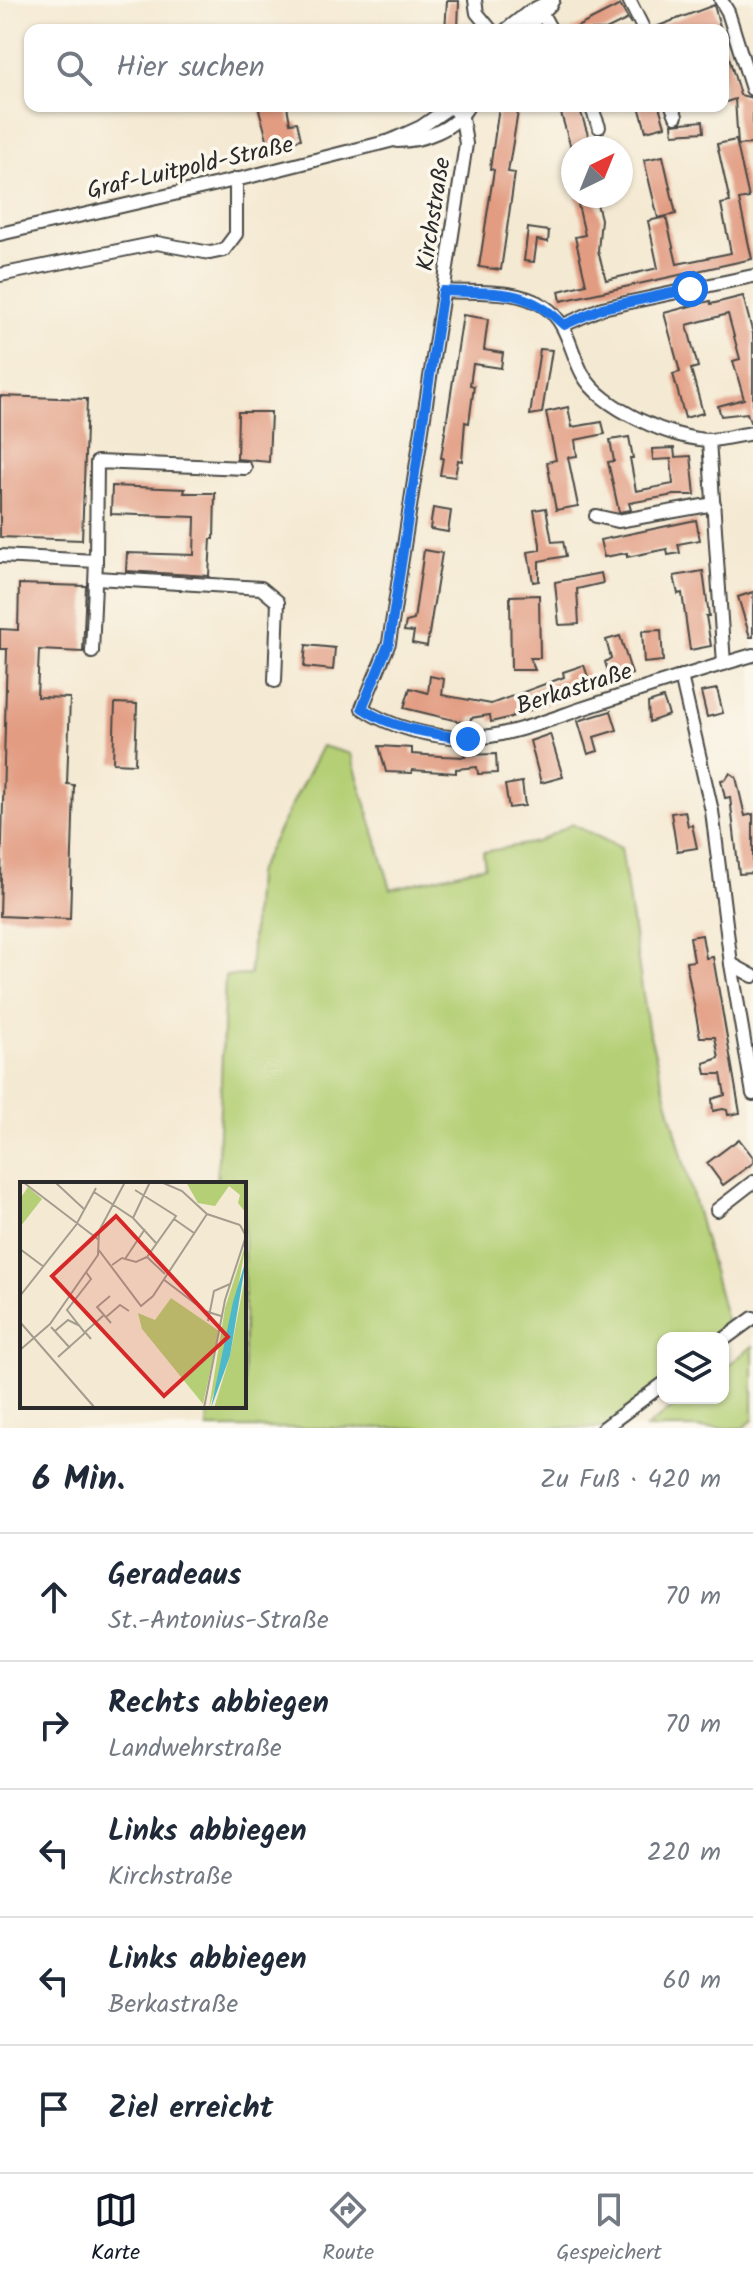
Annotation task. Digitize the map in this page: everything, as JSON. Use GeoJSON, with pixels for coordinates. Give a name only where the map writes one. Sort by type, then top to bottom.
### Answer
{"type":"FeatureCollection","features":[{"type":"Feature","properties":{"kind":"street"},"geometry":{"type":"LineString","coordinates":[[475,0],[477,13],[486,24]]}},
{"type":"Feature","properties":{"kind":"street"},"geometry":{"type":"LineString","coordinates":[[516,24],[554,0]]}},
{"type":"Feature","properties":{"kind":"street"},"geometry":{"type":"LineString","coordinates":[[629,0],[641,24]]}},
{"type":"Feature","properties":{"kind":"street"},"geometry":{"type":"LineString","coordinates":[[721,0],[728,12],[752,89]]}},
{"type":"Feature","properties":{"kind":"street"},"geometry":{"type":"LineString","coordinates":[[530,24],[540,10]]}},
{"type":"Feature","properties":{"kind":"street"},"geometry":{"type":"LineString","coordinates":[[540,10],[548,24]]}},
{"type":"Feature","properties":{"kind":"street","name":"Graf-Luitpold-Straße"},"geometry":{"type":"LineString","coordinates":[[0,234],[390,141],[421,127],[442,112]]}},
{"type":"Feature","properties":{"kind":"street","name":"Graf-Luitpold-Straße"},"geometry":{"type":"LineString","coordinates":[[390,141],[410,141],[432,135],[464,112]]}},
{"type":"Feature","properties":{"kind":"street","name":"Kirchstraße"},"geometry":{"type":"LineString","coordinates":[[362,708],[389,643],[466,144],[465,112]]}},
{"type":"Feature","properties":{"kind":"street"},"geometry":{"type":"LineString","coordinates":[[593,112],[599,127]]}},
{"type":"Feature","properties":{"kind":"street"},"geometry":{"type":"LineString","coordinates":[[0,275],[157,243],[210,253],[224,250],[236,234],[236,179]]}},
{"type":"Feature","properties":{"kind":"street"},"geometry":{"type":"LineString","coordinates":[[564,325],[602,308],[753,276]]}},
{"type":"Feature","properties":{"kind":"street"},"geometry":{"type":"LineString","coordinates":[[443,291],[523,296],[546,307],[564,325],[568,343],[585,379],[612,405],[653,425],[709,440],[753,433]]}},
{"type":"Feature","properties":{"kind":"street"},"geometry":{"type":"LineString","coordinates":[[709,440],[724,664]]}},
{"type":"Feature","properties":{"kind":"street"},"geometry":{"type":"LineString","coordinates":[[92,652],[97,462],[245,468]]}},
{"type":"Feature","properties":{"kind":"street"},"geometry":{"type":"LineString","coordinates":[[596,516],[618,521],[714,504]]}},
{"type":"Feature","properties":{"kind":"street"},"geometry":{"type":"LineString","coordinates":[[0,556],[96,561]]}},
{"type":"Feature","properties":{"kind":"street"},"geometry":{"type":"LineString","coordinates":[[96,578],[261,588],[278,602],[275,681]]}},
{"type":"Feature","properties":{"kind":"street","name":"Berkastraße"},"geometry":{"type":"LineString","coordinates":[[362,708],[380,720],[415,731],[468,739],[519,729],[753,655]]}},
{"type":"Feature","properties":{"kind":"street"},"geometry":{"type":"LineString","coordinates":[[681,676],[712,811],[731,964],[748,1033],[753,1094]]}},
{"type":"Feature","properties":{"kind":"street"},"geometry":{"type":"LineString","coordinates":[[731,964],[753,976]]}},
{"type":"Feature","properties":{"kind":"street"},"geometry":{"type":"LineString","coordinates":[[717,1210],[753,1182]]}},
{"type":"Feature","properties":{"kind":"street"},"geometry":{"type":"LineString","coordinates":[[729,1336],[753,1318]]}},
{"type":"Feature","properties":{"kind":"street"},"geometry":{"type":"LineString","coordinates":[[604,1428],[657,1388]]}},
{"type":"Feature","properties":{"kind":"green space"},"geometry":{"type":"Polygon","coordinates":[[[322,746],[351,754],[391,889],[485,866],[483,852],[537,842],[572,824],[621,848],[648,1028],[730,1335],[729,1332],[657,1332],[657,1388],[604,1428],[207,1428],[208,1408],[246,1408],[246,1182],[217,1182],[225,976],[250,975],[256,874],[322,746]]]}},
{"type":"Feature","properties":{"kind":"green space"},"geometry":{"type":"Polygon","coordinates":[[[753,1346],[753,1420],[743,1428],[646,1428],[677,1404],[729,1404],[729,1364],[753,1346]]]}},
{"type":"Feature","properties":{"kind":"building"},"geometry":{"type":"Polygon","coordinates":[[[447,1],[459,1],[458,24],[445,24],[447,1]]]}},
{"type":"Feature","properties":{"kind":"building"},"geometry":{"type":"Polygon","coordinates":[[[620,5],[631,24],[628,19],[618,24],[583,24],[620,5]]]}},
{"type":"Feature","properties":{"kind":"building"},"geometry":{"type":"Polygon","coordinates":[[[714,5],[719,24],[664,24],[714,5]]]}},
{"type":"Feature","properties":{"kind":"building"},"geometry":{"type":"Polygon","coordinates":[[[729,57],[740,95],[753,98],[753,144],[738,145],[735,99],[729,101],[729,57]]]}},
{"type":"Feature","properties":{"kind":"building"},"geometry":{"type":"Polygon","coordinates":[[[260,112],[288,112],[290,123],[297,122],[301,139],[269,146],[260,112]]]}},
{"type":"Feature","properties":{"kind":"building"},"geometry":{"type":"Polygon","coordinates":[[[498,112],[518,112],[508,172],[515,173],[501,270],[479,267],[494,170],[490,169],[498,112]]]}},
{"type":"Feature","properties":{"kind":"building"},"geometry":{"type":"Polygon","coordinates":[[[561,112],[581,112],[588,136],[568,136],[561,112]]]}},
{"type":"Feature","properties":{"kind":"building"},"geometry":{"type":"Polygon","coordinates":[[[641,112],[661,112],[665,126],[646,131],[641,112]]]}},
{"type":"Feature","properties":{"kind":"building"},"geometry":{"type":"Polygon","coordinates":[[[703,121],[704,132],[673,134],[672,124],[703,121]]]}},
{"type":"Feature","properties":{"kind":"building"},"geometry":{"type":"Polygon","coordinates":[[[736,140],[749,198],[739,200],[752,259],[561,301],[559,291],[586,284],[575,237],[585,235],[579,208],[598,208],[601,219],[598,251],[606,280],[658,268],[648,221],[666,217],[677,264],[731,253],[721,204],[730,202],[717,144],[736,140]]]}},
{"type":"Feature","properties":{"kind":"building"},"geometry":{"type":"Polygon","coordinates":[[[663,156],[676,214],[658,218],[644,160],[663,156]]]}},
{"type":"Feature","properties":{"kind":"building"},"geometry":{"type":"Polygon","coordinates":[[[528,228],[549,231],[548,242],[537,240],[534,262],[524,261],[528,228]]]}},
{"type":"Feature","properties":{"kind":"building"},"geometry":{"type":"Polygon","coordinates":[[[743,296],[753,334],[753,421],[750,422],[747,413],[721,416],[718,406],[744,399],[733,361],[740,359],[728,314],[687,325],[698,367],[691,369],[703,413],[685,418],[673,374],[680,372],[664,313],[743,296]]]}},
{"type":"Feature","properties":{"kind":"building"},"geometry":{"type":"Polygon","coordinates":[[[463,315],[488,319],[484,350],[503,353],[501,368],[473,364],[470,385],[474,386],[469,423],[465,422],[462,461],[458,460],[455,477],[440,475],[463,315]]]}},
{"type":"Feature","properties":{"kind":"building"},"geometry":{"type":"Polygon","coordinates":[[[540,349],[552,350],[542,413],[530,415],[540,349]]]}},
{"type":"Feature","properties":{"kind":"building"},"geometry":{"type":"Polygon","coordinates":[[[0,396],[87,399],[82,540],[0,537],[0,396]]]}},
{"type":"Feature","properties":{"kind":"building"},"geometry":{"type":"Polygon","coordinates":[[[568,407],[572,427],[602,422],[605,434],[575,440],[577,456],[568,457],[578,506],[556,510],[547,462],[556,460],[546,412],[568,407]]]}},
{"type":"Feature","properties":{"kind":"building"},"geometry":{"type":"Polygon","coordinates":[[[238,412],[271,412],[269,462],[237,459],[238,412]]]}},
{"type":"Feature","properties":{"kind":"building"},"geometry":{"type":"Polygon","coordinates":[[[629,437],[636,491],[673,484],[671,459],[653,460],[652,449],[674,448],[675,457],[691,456],[695,495],[674,495],[629,503],[631,510],[619,512],[608,462],[614,461],[610,440],[629,437]]]}},
{"type":"Feature","properties":{"kind":"building"},"geometry":{"type":"Polygon","coordinates":[[[112,486],[215,493],[209,576],[126,571],[127,553],[194,555],[195,517],[111,514],[112,486]]]}},
{"type":"Feature","properties":{"kind":"building"},"geometry":{"type":"Polygon","coordinates":[[[433,508],[451,511],[448,532],[430,529],[433,508]]]}},
{"type":"Feature","properties":{"kind":"building"},"geometry":{"type":"Polygon","coordinates":[[[546,508],[552,542],[563,541],[566,556],[539,561],[539,581],[533,582],[528,552],[540,550],[534,510],[546,508]]]}},
{"type":"Feature","properties":{"kind":"building"},"geometry":{"type":"Polygon","coordinates":[[[696,520],[700,540],[678,544],[680,553],[668,555],[667,549],[627,557],[627,553],[604,557],[600,540],[696,520]]]}},
{"type":"Feature","properties":{"kind":"building"},"geometry":{"type":"Polygon","coordinates":[[[424,550],[442,553],[427,646],[412,643],[414,632],[404,631],[406,622],[414,620],[424,550]]]}},
{"type":"Feature","properties":{"kind":"building"},"geometry":{"type":"Polygon","coordinates":[[[703,571],[711,646],[690,650],[682,593],[678,594],[674,576],[703,571]]]}},
{"type":"Feature","properties":{"kind":"building"},"geometry":{"type":"Polygon","coordinates":[[[601,573],[603,583],[577,589],[579,624],[559,625],[555,582],[601,573]]]}},
{"type":"Feature","properties":{"kind":"building"},"geometry":{"type":"Polygon","coordinates":[[[19,584],[86,586],[83,652],[39,650],[37,697],[70,698],[67,784],[74,785],[70,919],[0,916],[7,649],[0,649],[0,629],[18,630],[19,584]]]}},
{"type":"Feature","properties":{"kind":"building"},"geometry":{"type":"Polygon","coordinates":[[[753,592],[753,637],[750,637],[738,597],[753,592]]]}},
{"type":"Feature","properties":{"kind":"building"},"geometry":{"type":"Polygon","coordinates":[[[539,595],[540,658],[530,658],[535,670],[511,670],[510,596],[539,595]]]}},
{"type":"Feature","properties":{"kind":"building"},"geometry":{"type":"Polygon","coordinates":[[[661,630],[663,661],[644,663],[642,631],[661,630]]]}},
{"type":"Feature","properties":{"kind":"building"},"geometry":{"type":"Polygon","coordinates":[[[620,636],[632,674],[611,681],[605,662],[611,658],[606,640],[620,636]]]}},
{"type":"Feature","properties":{"kind":"building"},"geometry":{"type":"Polygon","coordinates":[[[306,645],[335,648],[333,670],[304,667],[306,645]]]}},
{"type":"Feature","properties":{"kind":"building"},"geometry":{"type":"Polygon","coordinates":[[[584,665],[591,686],[553,697],[554,701],[508,718],[491,722],[490,715],[471,718],[470,724],[404,708],[410,688],[428,693],[430,676],[444,679],[442,695],[491,704],[564,677],[563,672],[584,665]]]}},
{"type":"Feature","properties":{"kind":"building"},"geometry":{"type":"Polygon","coordinates":[[[717,689],[723,713],[707,717],[701,692],[717,689]]]}},
{"type":"Feature","properties":{"kind":"building"},"geometry":{"type":"Polygon","coordinates":[[[663,698],[669,715],[649,722],[648,703],[663,698]]]}},
{"type":"Feature","properties":{"kind":"building"},"geometry":{"type":"Polygon","coordinates":[[[115,703],[137,704],[135,764],[113,763],[115,703]]]}},
{"type":"Feature","properties":{"kind":"building"},"geometry":{"type":"Polygon","coordinates":[[[611,711],[617,730],[594,737],[598,751],[588,754],[578,721],[611,711]]]}},
{"type":"Feature","properties":{"kind":"building"},"geometry":{"type":"Polygon","coordinates":[[[550,734],[563,777],[541,783],[530,741],[550,734]]]}},
{"type":"Feature","properties":{"kind":"building"},"geometry":{"type":"Polygon","coordinates":[[[379,746],[412,748],[412,754],[441,756],[496,754],[497,773],[478,774],[477,767],[456,769],[456,773],[386,772],[379,746]]]}},
{"type":"Feature","properties":{"kind":"building"},"geometry":{"type":"Polygon","coordinates":[[[730,773],[736,777],[745,816],[753,814],[753,873],[739,874],[730,797],[725,798],[721,780],[730,773]]]}},
{"type":"Feature","properties":{"kind":"building"},"geometry":{"type":"Polygon","coordinates":[[[522,782],[525,806],[509,808],[505,785],[522,782]]]}},
{"type":"Feature","properties":{"kind":"building"},"geometry":{"type":"Polygon","coordinates":[[[685,811],[697,848],[677,851],[671,813],[685,811]]]}},
{"type":"Feature","properties":{"kind":"building"},"geometry":{"type":"Polygon","coordinates":[[[702,935],[706,958],[713,957],[740,1113],[728,1115],[727,1110],[713,1111],[712,1099],[725,1095],[721,1074],[706,1074],[704,1063],[719,1058],[715,1037],[700,1037],[686,962],[694,961],[690,937],[702,935]]]}},
{"type":"Feature","properties":{"kind":"building"},"geometry":{"type":"Polygon","coordinates":[[[739,1139],[753,1157],[753,1163],[723,1185],[707,1163],[739,1139]]]}},
{"type":"Feature","properties":{"kind":"route"},"geometry":{"type":"LineString","coordinates":[[468,739],[415,731],[380,720],[362,708],[389,643],[443,291],[523,296],[546,307],[564,325],[602,308],[690,289]]}}]}
